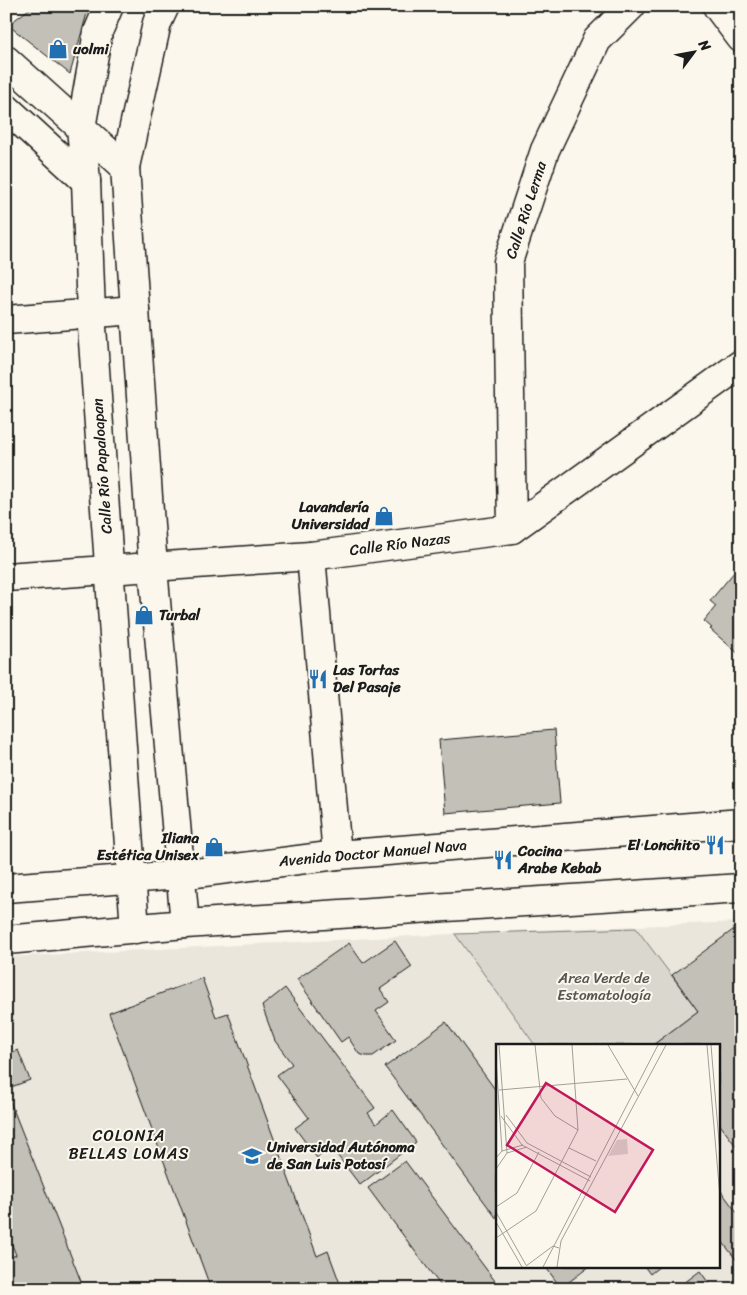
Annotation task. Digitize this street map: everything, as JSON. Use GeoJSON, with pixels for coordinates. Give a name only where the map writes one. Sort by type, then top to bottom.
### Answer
{"type":"FeatureCollection","features":[{"type":"Feature","properties":{"kind":"street","name":"Calle Río Papaloapan"},"geometry":{"type":"LineString","coordinates":[[109,6],[98,32],[81,128],[86,181],[91,313],[135,929]]}},
{"type":"Feature","properties":{"kind":"street"},"geometry":{"type":"LineString","coordinates":[[165,6],[157,23],[125,167],[153,568],[185,924]]}},
{"type":"Feature","properties":{"kind":"street","name":"Calle Río Lerma"},"geometry":{"type":"LineString","coordinates":[[512,529],[508,262],[545,150],[597,40],[631,6]]}},
{"type":"Feature","properties":{"kind":"street"},"geometry":{"type":"LineString","coordinates":[[717,6],[741,38]]}},
{"type":"Feature","properties":{"kind":"street"},"geometry":{"type":"LineString","coordinates":[[6,60],[125,167]]}},
{"type":"Feature","properties":{"kind":"street"},"geometry":{"type":"LineString","coordinates":[[6,108],[86,181]]}},
{"type":"Feature","properties":{"kind":"street"},"geometry":{"type":"LineString","coordinates":[[6,320],[135,310]]}},
{"type":"Feature","properties":{"kind":"street","name":"Calle Río Nazas"},"geometry":{"type":"LineString","coordinates":[[6,577],[311,556],[512,529],[741,364]]}},
{"type":"Feature","properties":{"kind":"street"},"geometry":{"type":"LineString","coordinates":[[311,556],[337,855]]}},
{"type":"Feature","properties":{"kind":"street","name":"Avenida Doctor Manuel Nava"},"geometry":{"type":"LineString","coordinates":[[6,888],[132,877],[180,875],[337,855],[741,823]]}},
{"type":"Feature","properties":{"kind":"street"},"geometry":{"type":"LineString","coordinates":[[6,940],[185,924],[741,888]]}},
{"type":"Feature","properties":{"kind":"shaded area","name":"Universidad Autónoma de San Luis Potosí"},"geometry":{"type":"Polygon","coordinates":[[[741,922],[741,1289],[6,1289],[6,957],[531,930],[741,922]]]}},
{"type":"Feature","properties":{"kind":"green space","name":"Area Verde de Estomatología"},"geometry":{"type":"Polygon","coordinates":[[[636,928],[698,1011],[654,1044],[534,1044],[455,934],[636,928]]]}},
{"type":"Feature","properties":{"kind":"building","name":"uolmi"},"geometry":{"type":"Polygon","coordinates":[[[33,6],[89,6],[70,74],[8,25],[33,6]]]}},
{"type":"Feature","properties":{"kind":"building"},"geometry":{"type":"Polygon","coordinates":[[[735,571],[741,576],[741,656],[710,629],[712,628],[704,621],[716,606],[710,601],[735,571]]]}},
{"type":"Feature","properties":{"kind":"building"},"geometry":{"type":"Polygon","coordinates":[[[554,730],[560,803],[445,813],[439,740],[554,730]]]}},
{"type":"Feature","properties":{"kind":"building"},"geometry":{"type":"Polygon","coordinates":[[[737,927],[741,933],[741,1153],[720,1125],[720,1044],[654,1044],[698,1011],[672,975],[737,927]]]}},
{"type":"Feature","properties":{"kind":"building"},"geometry":{"type":"Polygon","coordinates":[[[395,941],[412,967],[380,989],[389,1002],[376,1011],[396,1040],[373,1056],[366,1056],[359,1054],[348,1037],[341,1042],[297,979],[349,943],[363,963],[395,941]]]}},
{"type":"Feature","properties":{"kind":"building"},"geometry":{"type":"Polygon","coordinates":[[[202,978],[216,1017],[228,1013],[317,1256],[328,1251],[342,1289],[211,1289],[109,1013],[202,978]]]}},
{"type":"Feature","properties":{"kind":"building"},"geometry":{"type":"Polygon","coordinates":[[[285,988],[375,1108],[368,1113],[376,1124],[393,1110],[416,1142],[360,1185],[331,1147],[317,1158],[295,1128],[309,1118],[277,1075],[292,1064],[275,1041],[262,1006],[285,988]]]}},
{"type":"Feature","properties":{"kind":"building"},"geometry":{"type":"Polygon","coordinates":[[[446,1022],[496,1091],[496,1218],[385,1067],[446,1022]]]}},
{"type":"Feature","properties":{"kind":"building"},"geometry":{"type":"Polygon","coordinates":[[[18,1050],[30,1080],[6,1089],[6,1055],[18,1050]]]}},
{"type":"Feature","properties":{"kind":"building"},"geometry":{"type":"Polygon","coordinates":[[[6,1091],[84,1289],[6,1289],[6,1259],[16,1255],[6,1230],[6,1091]]]}},
{"type":"Feature","properties":{"kind":"building"},"geometry":{"type":"Polygon","coordinates":[[[405,1161],[501,1289],[443,1289],[368,1188],[405,1161]]]}},
{"type":"Feature","properties":{"kind":"building"},"geometry":{"type":"Polygon","coordinates":[[[720,1190],[741,1218],[741,1266],[720,1239],[720,1190]]]}},
{"type":"Feature","properties":{"kind":"building"},"geometry":{"type":"Polygon","coordinates":[[[546,1268],[587,1268],[561,1288],[546,1268]]]}},
{"type":"Feature","properties":{"kind":"building"},"geometry":{"type":"Polygon","coordinates":[[[646,1268],[658,1268],[650,1274],[646,1268]]]}},
{"type":"Feature","properties":{"kind":"building"},"geometry":{"type":"Polygon","coordinates":[[[700,1271],[713,1289],[676,1289],[700,1271]]]}},
{"type":"Feature","properties":{"kind":"place","name":"uolmi"},"geometry":{"type":"Point","coordinates":[58,49]}},
{"type":"Feature","properties":{"kind":"place","name":"Lavandería Universidad"},"geometry":{"type":"Point","coordinates":[384,516]}},
{"type":"Feature","properties":{"kind":"place","name":"Turbal"},"geometry":{"type":"Point","coordinates":[144,615]}},
{"type":"Feature","properties":{"kind":"place","name":"Las Tortas Del Pasaje"},"geometry":{"type":"Point","coordinates":[318,679]}},
{"type":"Feature","properties":{"kind":"place","name":"El Lonchito"},"geometry":{"type":"Point","coordinates":[715,845]}},
{"type":"Feature","properties":{"kind":"place","name":"Iliana Estética Unisex"},"geometry":{"type":"Point","coordinates":[214,847]}},
{"type":"Feature","properties":{"kind":"place","name":"Cocina Arabe Kebab"},"geometry":{"type":"Point","coordinates":[503,860]}},
{"type":"Feature","properties":{"kind":"place","name":"Universidad Autónoma de San Luis Potosí"},"geometry":{"type":"Point","coordinates":[252,1156]}},
{"type":"Feature","properties":{"kind":"district","name":"COLONIA BELLAS LOMAS"},"geometry":{"type":"Point","coordinates":[129,1144]}}]}
